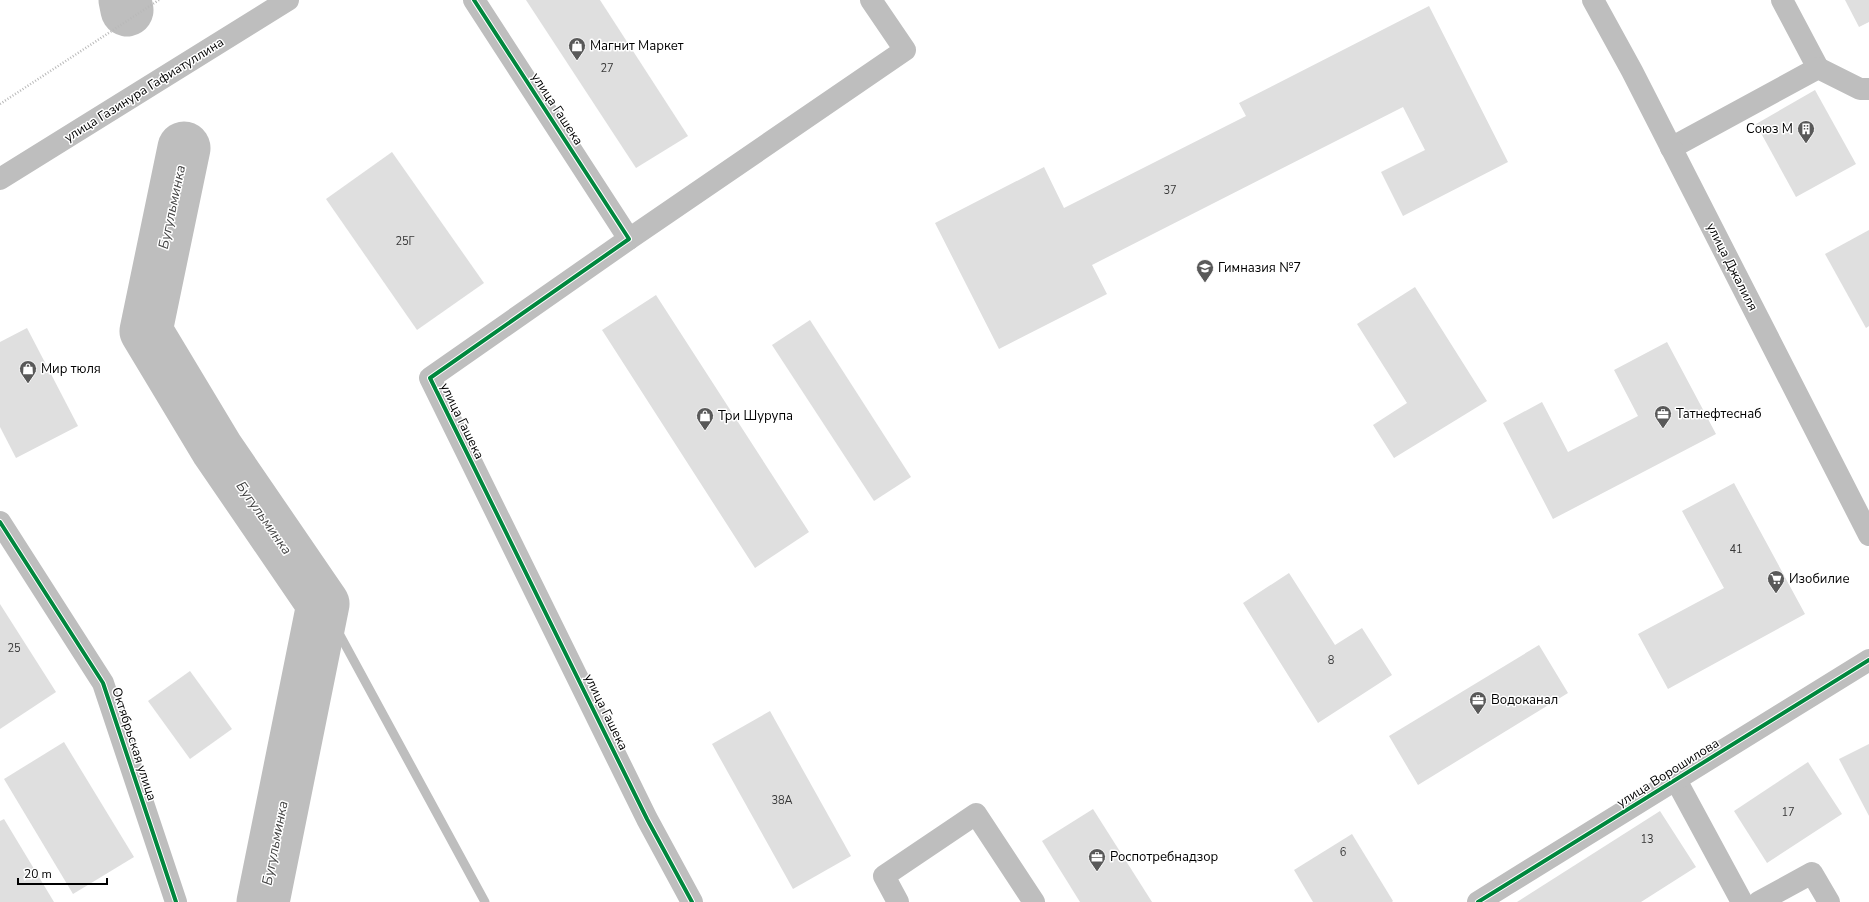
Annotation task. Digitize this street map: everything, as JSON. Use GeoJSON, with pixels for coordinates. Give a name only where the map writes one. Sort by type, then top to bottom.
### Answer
{"type":"FeatureCollection","features":[{"type":"Feature","properties":{"kind":"street","name":"улица Газинура Гафиатуллина"},"geometry":{"type":"LineString","coordinates":[[0,179],[288,0]]}},
{"type":"Feature","properties":{"kind":"street","name":"улица Гашека"},"geometry":{"type":"LineString","coordinates":[[474,0],[629,239],[430,378],[647,819],[692,902]]}},
{"type":"Feature","properties":{"kind":"street"},"geometry":{"type":"LineString","coordinates":[[629,239],[905,50],[871,0]]}},
{"type":"Feature","properties":{"kind":"street","name":"улица Джалиля"},"geometry":{"type":"LineString","coordinates":[[1594,0],[1632,71],[1869,535]]}},
{"type":"Feature","properties":{"kind":"street"},"geometry":{"type":"LineString","coordinates":[[1782,0],[1818,68],[1860,89],[1869,89]]}},
{"type":"Feature","properties":{"kind":"street"},"geometry":{"type":"LineString","coordinates":[[1671,148],[1818,68]]}},
{"type":"Feature","properties":{"kind":"street","name":"Октябрьская улица"},"geometry":{"type":"LineString","coordinates":[[0,522],[103,683],[176,902]]}},
{"type":"Feature","properties":{"kind":"street","name":"улица Ворошилова"},"geometry":{"type":"LineString","coordinates":[[1478,902],[1869,660]]}},
{"type":"Feature","properties":{"kind":"street"},"geometry":{"type":"LineString","coordinates":[[1676,780],[1742,902]]}},
{"type":"Feature","properties":{"kind":"street"},"geometry":{"type":"LineString","coordinates":[[898,902],[884,876],[976,814],[1034,902]]}},
{"type":"Feature","properties":{"kind":"street"},"geometry":{"type":"LineString","coordinates":[[1759,902],[1812,873],[1829,902]]}},
{"type":"Feature","properties":{"kind":"path"},"geometry":{"type":"LineString","coordinates":[[0,104],[158,0]]}},
{"type":"Feature","properties":{"kind":"building"},"geometry":{"type":"Polygon","coordinates":[[[526,0],[600,0],[688,136],[636,168],[526,0]]]}},
{"type":"Feature","properties":{"kind":"building"},"geometry":{"type":"Polygon","coordinates":[[[1845,0],[1869,0],[1869,22],[1859,27],[1845,0]]]}},
{"type":"Feature","properties":{"kind":"building"},"geometry":{"type":"Polygon","coordinates":[[[1429,6],[1508,162],[1403,216],[1381,172],[1425,150],[1403,107],[1092,265],[1107,294],[999,349],[935,223],[1044,167],[1064,208],[1246,116],[1239,103],[1429,6]]]}},
{"type":"Feature","properties":{"kind":"building","name":"Союз М"},"geometry":{"type":"Polygon","coordinates":[[[1815,90],[1856,164],[1796,197],[1756,124],[1815,90]]]}},
{"type":"Feature","properties":{"kind":"building"},"geometry":{"type":"Polygon","coordinates":[[[392,152],[484,283],[417,330],[326,199],[392,152]]]}},
{"type":"Feature","properties":{"kind":"building"},"geometry":{"type":"Polygon","coordinates":[[[1869,230],[1869,326],[1866,328],[1825,254],[1869,230]]]}},
{"type":"Feature","properties":{"kind":"building"},"geometry":{"type":"Polygon","coordinates":[[[1415,287],[1487,401],[1394,458],[1373,425],[1407,403],[1357,324],[1415,287]]]}},
{"type":"Feature","properties":{"kind":"building","name":"Три Шурупа"},"geometry":{"type":"Polygon","coordinates":[[[656,295],[809,532],[755,568],[602,330],[656,295]]]}},
{"type":"Feature","properties":{"kind":"building"},"geometry":{"type":"Polygon","coordinates":[[[810,320],[911,477],[874,501],[772,345],[810,320]]]}},
{"type":"Feature","properties":{"kind":"building","name":"Мир тюля"},"geometry":{"type":"Polygon","coordinates":[[[27,328],[78,426],[16,458],[0,427],[0,342],[27,328]]]}},
{"type":"Feature","properties":{"kind":"building","name":"Татнефтеснаб"},"geometry":{"type":"Polygon","coordinates":[[[1667,342],[1716,434],[1553,519],[1503,423],[1542,402],[1568,452],[1638,416],[1614,370],[1667,342]]]}},
{"type":"Feature","properties":{"kind":"building"},"geometry":{"type":"Polygon","coordinates":[[[1734,483],[1805,614],[1668,689],[1638,634],[1724,588],[1682,511],[1734,483]]]}},
{"type":"Feature","properties":{"kind":"building"},"geometry":{"type":"Polygon","coordinates":[[[1289,573],[1335,645],[1362,628],[1392,675],[1318,723],[1243,603],[1289,573]]]}},
{"type":"Feature","properties":{"kind":"building"},"geometry":{"type":"Polygon","coordinates":[[[0,604],[56,692],[0,729],[0,604]]]}},
{"type":"Feature","properties":{"kind":"building","name":"Водоканал"},"geometry":{"type":"Polygon","coordinates":[[[1539,645],[1568,693],[1418,785],[1389,736],[1539,645]]]}},
{"type":"Feature","properties":{"kind":"building"},"geometry":{"type":"Polygon","coordinates":[[[190,671],[232,729],[190,759],[148,701],[190,671]]]}},
{"type":"Feature","properties":{"kind":"building"},"geometry":{"type":"Polygon","coordinates":[[[770,711],[851,856],[793,889],[712,744],[770,711]]]}},
{"type":"Feature","properties":{"kind":"building"},"geometry":{"type":"Polygon","coordinates":[[[64,742],[134,857],[73,894],[4,779],[64,742]]]}},
{"type":"Feature","properties":{"kind":"building"},"geometry":{"type":"Polygon","coordinates":[[[1869,744],[1869,816],[1839,759],[1869,744]]]}},
{"type":"Feature","properties":{"kind":"building"},"geometry":{"type":"Polygon","coordinates":[[[1808,762],[1842,814],[1767,863],[1734,811],[1808,762]]]}},
{"type":"Feature","properties":{"kind":"building","name":"Роспотребнадзор"},"geometry":{"type":"Polygon","coordinates":[[[1093,809],[1152,902],[1080,902],[1042,841],[1093,809]]]}},
{"type":"Feature","properties":{"kind":"building"},"geometry":{"type":"Polygon","coordinates":[[[1660,811],[1696,867],[1641,902],[1517,902],[1660,811]]]}},
{"type":"Feature","properties":{"kind":"building"},"geometry":{"type":"Polygon","coordinates":[[[4,819],[54,902],[0,902],[0,821],[4,819]]]}},
{"type":"Feature","properties":{"kind":"building"},"geometry":{"type":"Polygon","coordinates":[[[1352,834],[1393,901],[1392,902],[1313,902],[1294,870],[1352,834]]]}},
{"type":"Feature","properties":{"kind":"waterway"},"geometry":{"type":"LineString","coordinates":[[125,0],[127,10]]}},
{"type":"Feature","properties":{"kind":"waterway","name":"Бугульминка"},"geometry":{"type":"LineString","coordinates":[[184,148],[146,331],[217,449],[323,604],[263,902]]}},
{"type":"Feature","properties":{"kind":"waterway"},"geometry":{"type":"LineString","coordinates":[[323,604],[485,902]]}},
{"type":"Feature","properties":{"kind":"cycle path"},"geometry":{"type":"LineString","coordinates":[[474,0],[629,239],[430,378],[647,819],[692,902]]}},
{"type":"Feature","properties":{"kind":"cycle path"},"geometry":{"type":"LineString","coordinates":[[0,522],[103,683],[176,902]]}},
{"type":"Feature","properties":{"kind":"cycle path"},"geometry":{"type":"LineString","coordinates":[[1478,902],[1869,660]]}},
{"type":"Feature","properties":{"kind":"place","name":"Магнит Маркет"},"geometry":{"type":"Point","coordinates":[577,61]}},
{"type":"Feature","properties":{"kind":"place","name":"Союз М"},"geometry":{"type":"Point","coordinates":[1806,144]}},
{"type":"Feature","properties":{"kind":"place","name":"Гимназия №7"},"geometry":{"type":"Point","coordinates":[1205,283]}},
{"type":"Feature","properties":{"kind":"place","name":"Мир тюля"},"geometry":{"type":"Point","coordinates":[28,384]}},
{"type":"Feature","properties":{"kind":"place","name":"Татнефтеснаб"},"geometry":{"type":"Point","coordinates":[1663,429]}},
{"type":"Feature","properties":{"kind":"place","name":"Три Шурупа"},"geometry":{"type":"Point","coordinates":[705,431]}},
{"type":"Feature","properties":{"kind":"place","name":"Изобилие"},"geometry":{"type":"Point","coordinates":[1776,594]}},
{"type":"Feature","properties":{"kind":"place","name":"Водоканал"},"geometry":{"type":"Point","coordinates":[1478,715]}},
{"type":"Feature","properties":{"kind":"place","name":"Роспотребнадзор"},"geometry":{"type":"Point","coordinates":[1097,872]}}]}
